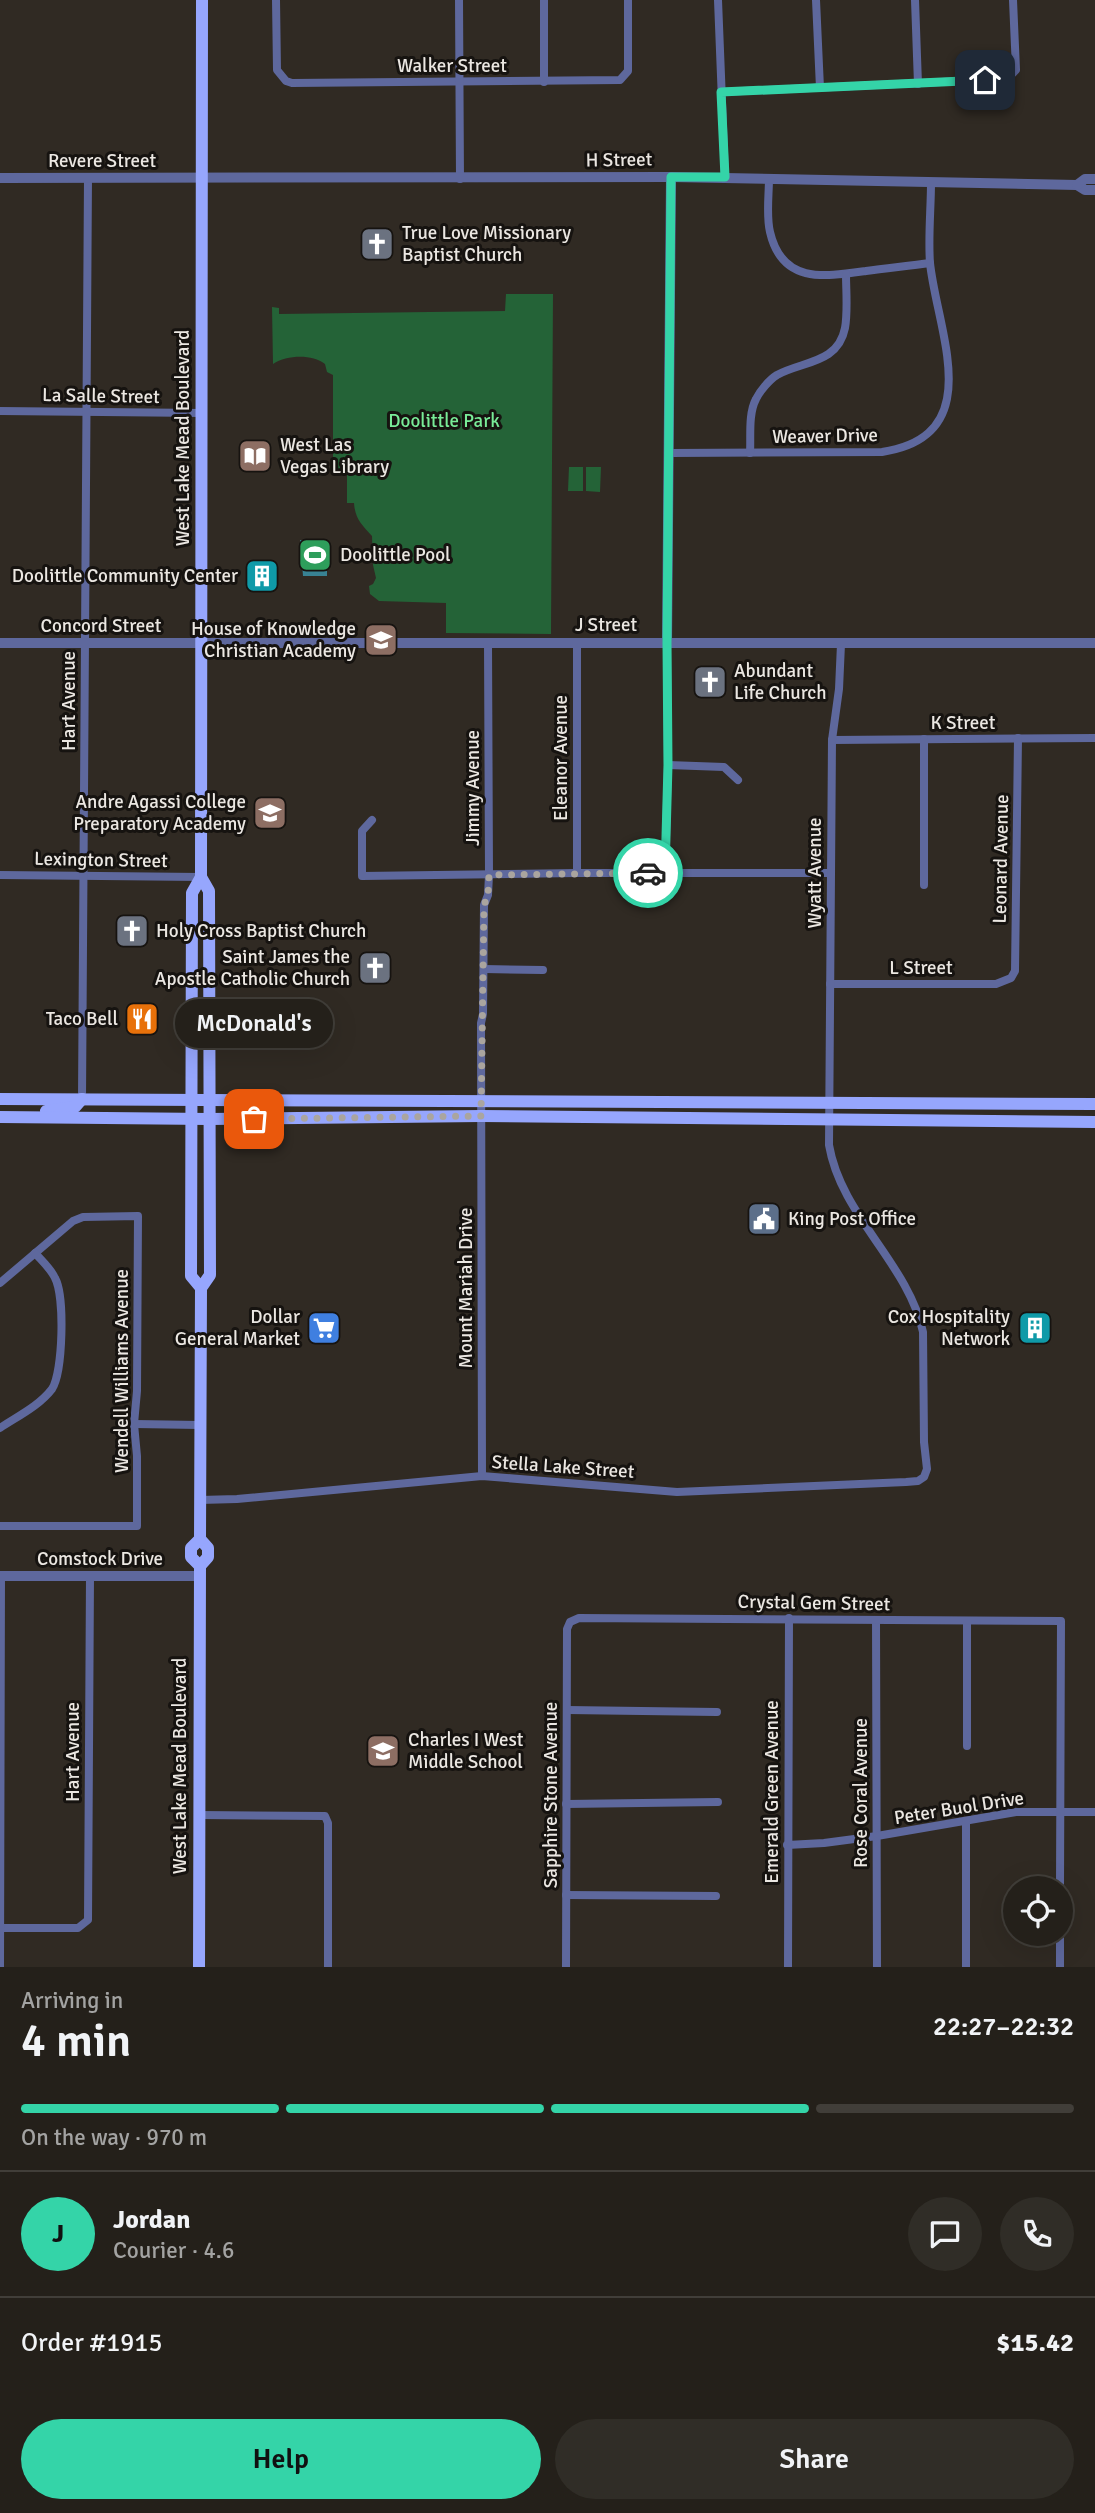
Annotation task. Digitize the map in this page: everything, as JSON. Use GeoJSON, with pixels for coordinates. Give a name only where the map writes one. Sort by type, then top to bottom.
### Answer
{"type":"FeatureCollection","features":[{"type":"Feature","properties":{"kind":"main road","name":"West Lake Mead Boulevard"},"geometry":{"type":"LineString","coordinates":[[201,1288],[191,1276],[191,1099],[192,893],[201,877],[202,0]]}},
{"type":"Feature","properties":{"kind":"main road","name":"West Lake Mead Boulevard"},"geometry":{"type":"LineString","coordinates":[[199,1967],[200,1571],[191,1557],[191,1548],[200,1539],[201,1288],[210,1275],[209,891],[201,877]]}},
{"type":"Feature","properties":{"kind":"main road"},"geometry":{"type":"LineString","coordinates":[[192,940],[201,950],[201,968],[209,974]]}},
{"type":"Feature","properties":{"kind":"main road"},"geometry":{"type":"LineString","coordinates":[[0,1099],[1095,1104]]}},
{"type":"Feature","properties":{"kind":"main road"},"geometry":{"type":"LineString","coordinates":[[37,1117],[49,1110],[75,1107],[82,1099]]}},
{"type":"Feature","properties":{"kind":"main road"},"geometry":{"type":"LineString","coordinates":[[365,1118],[368,1113],[377,1110],[404,1108],[415,1100]]}},
{"type":"Feature","properties":{"kind":"main road"},"geometry":{"type":"LineString","coordinates":[[0,1117],[209,1119],[481,1116],[1095,1122]]}},
{"type":"Feature","properties":{"kind":"street","name":"Walker Street"},"geometry":{"type":"LineString","coordinates":[[276,0],[277,70],[280,77],[292,83],[620,80],[628,71],[628,0]]}},
{"type":"Feature","properties":{"kind":"street"},"geometry":{"type":"LineString","coordinates":[[459,0],[460,179]]}},
{"type":"Feature","properties":{"kind":"street"},"geometry":{"type":"LineString","coordinates":[[544,0],[544,82]]}},
{"type":"Feature","properties":{"kind":"street"},"geometry":{"type":"LineString","coordinates":[[718,0],[725,177]]}},
{"type":"Feature","properties":{"kind":"street"},"geometry":{"type":"LineString","coordinates":[[816,0],[820,88]]}},
{"type":"Feature","properties":{"kind":"street"},"geometry":{"type":"LineString","coordinates":[[915,0],[918,84]]}},
{"type":"Feature","properties":{"kind":"street"},"geometry":{"type":"LineString","coordinates":[[721,92],[1007,79],[1016,70],[1013,0]]}},
{"type":"Feature","properties":{"kind":"street"},"geometry":{"type":"LineString","coordinates":[[665,873],[671,177]]}},
{"type":"Feature","properties":{"kind":"street","name":"H Street"},"geometry":{"type":"LineString","coordinates":[[203,179],[725,177],[1077,185],[1085,190],[1095,190]]}},
{"type":"Feature","properties":{"kind":"street","name":"Revere Street"},"geometry":{"type":"LineString","coordinates":[[0,178],[203,179]]}},
{"type":"Feature","properties":{"kind":"street","name":"Hart Avenue"},"geometry":{"type":"LineString","coordinates":[[82,1099],[88,178]]}},
{"type":"Feature","properties":{"kind":"street"},"geometry":{"type":"LineString","coordinates":[[769,178],[769,229],[777,252],[784,261],[800,272],[819,276],[930,263]]}},
{"type":"Feature","properties":{"kind":"street","name":"H Street"},"geometry":{"type":"LineString","coordinates":[[1077,185],[1084,179],[1095,179]]}},
{"type":"Feature","properties":{"kind":"street","name":"Weaver Drive"},"geometry":{"type":"LineString","coordinates":[[670,453],[882,452],[915,442],[932,427],[945,408],[950,383],[930,263],[931,182]]}},
{"type":"Feature","properties":{"kind":"street"},"geometry":{"type":"LineString","coordinates":[[750,453],[752,411],[755,400],[769,381],[778,374],[822,359],[840,340],[845,329],[846,274]]}},
{"type":"Feature","properties":{"kind":"street","name":"La Salle Street"},"geometry":{"type":"LineString","coordinates":[[0,411],[202,413]]}},
{"type":"Feature","properties":{"kind":"street","name":"Concord Street"},"geometry":{"type":"LineString","coordinates":[[0,643],[202,645]]}},
{"type":"Feature","properties":{"kind":"street","name":"Jimmy Avenue"},"geometry":{"type":"LineString","coordinates":[[481,1100],[484,905],[488,895],[489,875],[488,643]]}},
{"type":"Feature","properties":{"kind":"street","name":"Eleanor Avenue"},"geometry":{"type":"LineString","coordinates":[[577,643],[577,873]]}},
{"type":"Feature","properties":{"kind":"street","name":"J Street"},"geometry":{"type":"LineString","coordinates":[[202,645],[1095,643]]}},
{"type":"Feature","properties":{"kind":"street","name":"Wyatt Avenue"},"geometry":{"type":"LineString","coordinates":[[841,644],[839,689],[832,740],[828,1102],[831,1159],[841,1189],[911,1296],[920,1318],[923,1332],[924,1442],[927,1469],[923,1478]]}},
{"type":"Feature","properties":{"kind":"street","name":"Leonard Avenue"},"geometry":{"type":"LineString","coordinates":[[1012,978],[1015,971],[1018,738]]}},
{"type":"Feature","properties":{"kind":"street","name":"K Street"},"geometry":{"type":"LineString","coordinates":[[832,740],[1095,738]]}},
{"type":"Feature","properties":{"kind":"street"},"geometry":{"type":"LineString","coordinates":[[924,885],[925,739]]}},
{"type":"Feature","properties":{"kind":"street"},"geometry":{"type":"LineString","coordinates":[[668,765],[724,767],[738,780]]}},
{"type":"Feature","properties":{"kind":"street"},"geometry":{"type":"LineString","coordinates":[[372,820],[362,831],[362,876],[831,873]]}},
{"type":"Feature","properties":{"kind":"street","name":"Lexington Street"},"geometry":{"type":"LineString","coordinates":[[0,875],[201,877]]}},
{"type":"Feature","properties":{"kind":"street"},"geometry":{"type":"LineString","coordinates":[[484,969],[543,970]]}},
{"type":"Feature","properties":{"kind":"street","name":"L Street"},"geometry":{"type":"LineString","coordinates":[[830,984],[996,984],[1012,978]]}},
{"type":"Feature","properties":{"kind":"street","name":"Mount Mariah Drive"},"geometry":{"type":"LineString","coordinates":[[481,1100],[482,1476]]}},
{"type":"Feature","properties":{"kind":"street","name":"Wendell Williams Avenue"},"geometry":{"type":"LineString","coordinates":[[0,1526],[137,1526],[134,1424],[137,1391],[138,1216],[83,1217],[73,1221],[35,1253]]}},
{"type":"Feature","properties":{"kind":"street"},"geometry":{"type":"LineString","coordinates":[[0,1283],[35,1253],[55,1277],[60,1291],[61,1364],[52,1388],[41,1401],[0,1428]]}},
{"type":"Feature","properties":{"kind":"street"},"geometry":{"type":"LineString","coordinates":[[134,1424],[200,1425]]}},
{"type":"Feature","properties":{"kind":"street","name":"Stella Lake Street"},"geometry":{"type":"LineString","coordinates":[[200,1500],[237,1499],[482,1476],[677,1492],[918,1481],[923,1478]]}},
{"type":"Feature","properties":{"kind":"street","name":"Comstock Drive"},"geometry":{"type":"LineString","coordinates":[[0,1576],[90,1576],[200,1571]]}},
{"type":"Feature","properties":{"kind":"street"},"geometry":{"type":"LineString","coordinates":[[0,1576],[0,1967]]}},
{"type":"Feature","properties":{"kind":"street","name":"Hart Avenue"},"geometry":{"type":"LineString","coordinates":[[1,1928],[78,1928],[88,1920],[90,1576]]}},
{"type":"Feature","properties":{"kind":"street","name":"Crystal Gem Street"},"geometry":{"type":"LineString","coordinates":[[568,1624],[579,1618],[1061,1621],[1060,1811]]}},
{"type":"Feature","properties":{"kind":"street","name":"Emerald Green Avenue"},"geometry":{"type":"LineString","coordinates":[[788,1967],[789,1618]]}},
{"type":"Feature","properties":{"kind":"street","name":"Rose Coral Avenue"},"geometry":{"type":"LineString","coordinates":[[876,1620],[877,1967]]}},
{"type":"Feature","properties":{"kind":"street"},"geometry":{"type":"LineString","coordinates":[[967,1621],[967,1746]]}},
{"type":"Feature","properties":{"kind":"street","name":"Sapphire Stone Avenue"},"geometry":{"type":"LineString","coordinates":[[566,1967],[568,1624]]}},
{"type":"Feature","properties":{"kind":"street"},"geometry":{"type":"LineString","coordinates":[[567,1710],[717,1712]]}},
{"type":"Feature","properties":{"kind":"street"},"geometry":{"type":"LineString","coordinates":[[566,1804],[718,1802]]}},
{"type":"Feature","properties":{"kind":"street"},"geometry":{"type":"LineString","coordinates":[[1060,1811],[1060,1876]]}},
{"type":"Feature","properties":{"kind":"street","name":"Peter Buol Drive"},"geometry":{"type":"LineString","coordinates":[[787,1845],[877,1836],[1016,1812],[1095,1812]]}},
{"type":"Feature","properties":{"kind":"street"},"geometry":{"type":"LineString","coordinates":[[200,1815],[325,1816],[328,1824],[328,1967]]}},
{"type":"Feature","properties":{"kind":"street"},"geometry":{"type":"LineString","coordinates":[[966,1822],[966,1967]]}},
{"type":"Feature","properties":{"kind":"street"},"geometry":{"type":"LineString","coordinates":[[566,1895],[716,1896]]}},
{"type":"Feature","properties":{"kind":"street"},"geometry":{"type":"LineString","coordinates":[[1060,1946],[1060,1967]]}},
{"type":"Feature","properties":{"kind":"green space","name":"Doolittle Park"},"geometry":{"type":"Polygon","coordinates":[[[506,294],[553,294],[551,634],[446,633],[446,603],[379,601],[370,594],[369,586],[376,578],[372,536],[357,518],[354,503],[347,503],[347,470],[340,469],[340,473],[334,472],[333,468],[333,375],[327,372],[325,364],[307,357],[285,359],[273,364],[272,307],[279,308],[279,314],[505,311],[506,294]]]}},
{"type":"Feature","properties":{"kind":"green space"},"geometry":{"type":"Polygon","coordinates":[[[569,467],[583,467],[583,491],[568,491],[569,467]]]}},
{"type":"Feature","properties":{"kind":"green space"},"geometry":{"type":"Polygon","coordinates":[[[586,467],[601,467],[600,492],[586,491],[586,467]]]}},
{"type":"Feature","properties":{"kind":"water","name":"Doolittle Pool"},"geometry":{"type":"Polygon","coordinates":[[[300,540],[309,540],[312,549],[328,549],[328,560],[309,563],[327,566],[327,576],[303,576],[301,550],[304,548],[300,546],[300,540]]]}},
{"type":"Feature","properties":{"kind":"way so far"},"geometry":{"type":"LineString","coordinates":[[254,1119],[481,1116],[484,905],[488,895],[489,875],[648,873]]}},
{"type":"Feature","properties":{"kind":"place","name":"True Love Missionary Baptist Church"},"geometry":{"type":"Point","coordinates":[377,244]}},
{"type":"Feature","properties":{"kind":"place","name":"West Las Vegas Library"},"geometry":{"type":"Point","coordinates":[255,456]}},
{"type":"Feature","properties":{"kind":"place","name":"Doolittle Pool"},"geometry":{"type":"Point","coordinates":[315,555]}},
{"type":"Feature","properties":{"kind":"place","name":"Doolittle Community Center"},"geometry":{"type":"Point","coordinates":[262,576]}},
{"type":"Feature","properties":{"kind":"place","name":"House of Knowledge Christian Academy"},"geometry":{"type":"Point","coordinates":[381,640]}},
{"type":"Feature","properties":{"kind":"place","name":"Abundant Life Church"},"geometry":{"type":"Point","coordinates":[710,682]}},
{"type":"Feature","properties":{"kind":"place","name":"Andre Agassi College Preparatory Academy"},"geometry":{"type":"Point","coordinates":[270,813]}},
{"type":"Feature","properties":{"kind":"place","name":"Holy Cross Baptist Church"},"geometry":{"type":"Point","coordinates":[132,931]}},
{"type":"Feature","properties":{"kind":"place","name":"Saint James the Apostle Catholic Church"},"geometry":{"type":"Point","coordinates":[375,968]}},
{"type":"Feature","properties":{"kind":"place","name":"Taco Bell"},"geometry":{"type":"Point","coordinates":[142,1019]}},
{"type":"Feature","properties":{"kind":"place","name":"McDonald's"},"geometry":{"type":"Point","coordinates":[254,1119]}},
{"type":"Feature","properties":{"kind":"place","name":"King Post Office"},"geometry":{"type":"Point","coordinates":[764,1219]}},
{"type":"Feature","properties":{"kind":"place","name":"Dollar General Market"},"geometry":{"type":"Point","coordinates":[324,1328]}},
{"type":"Feature","properties":{"kind":"place","name":"Cox Hospitality Network"},"geometry":{"type":"Point","coordinates":[1035,1328]}},
{"type":"Feature","properties":{"kind":"place","name":"Charles I West Middle School"},"geometry":{"type":"Point","coordinates":[383,1751]}},
{"type":"Feature","properties":{"kind":"route"},"geometry":{"type":"LineString","coordinates":[[648,873],[665,873],[671,177],[725,177],[721,92],[985,80]]}}]}
